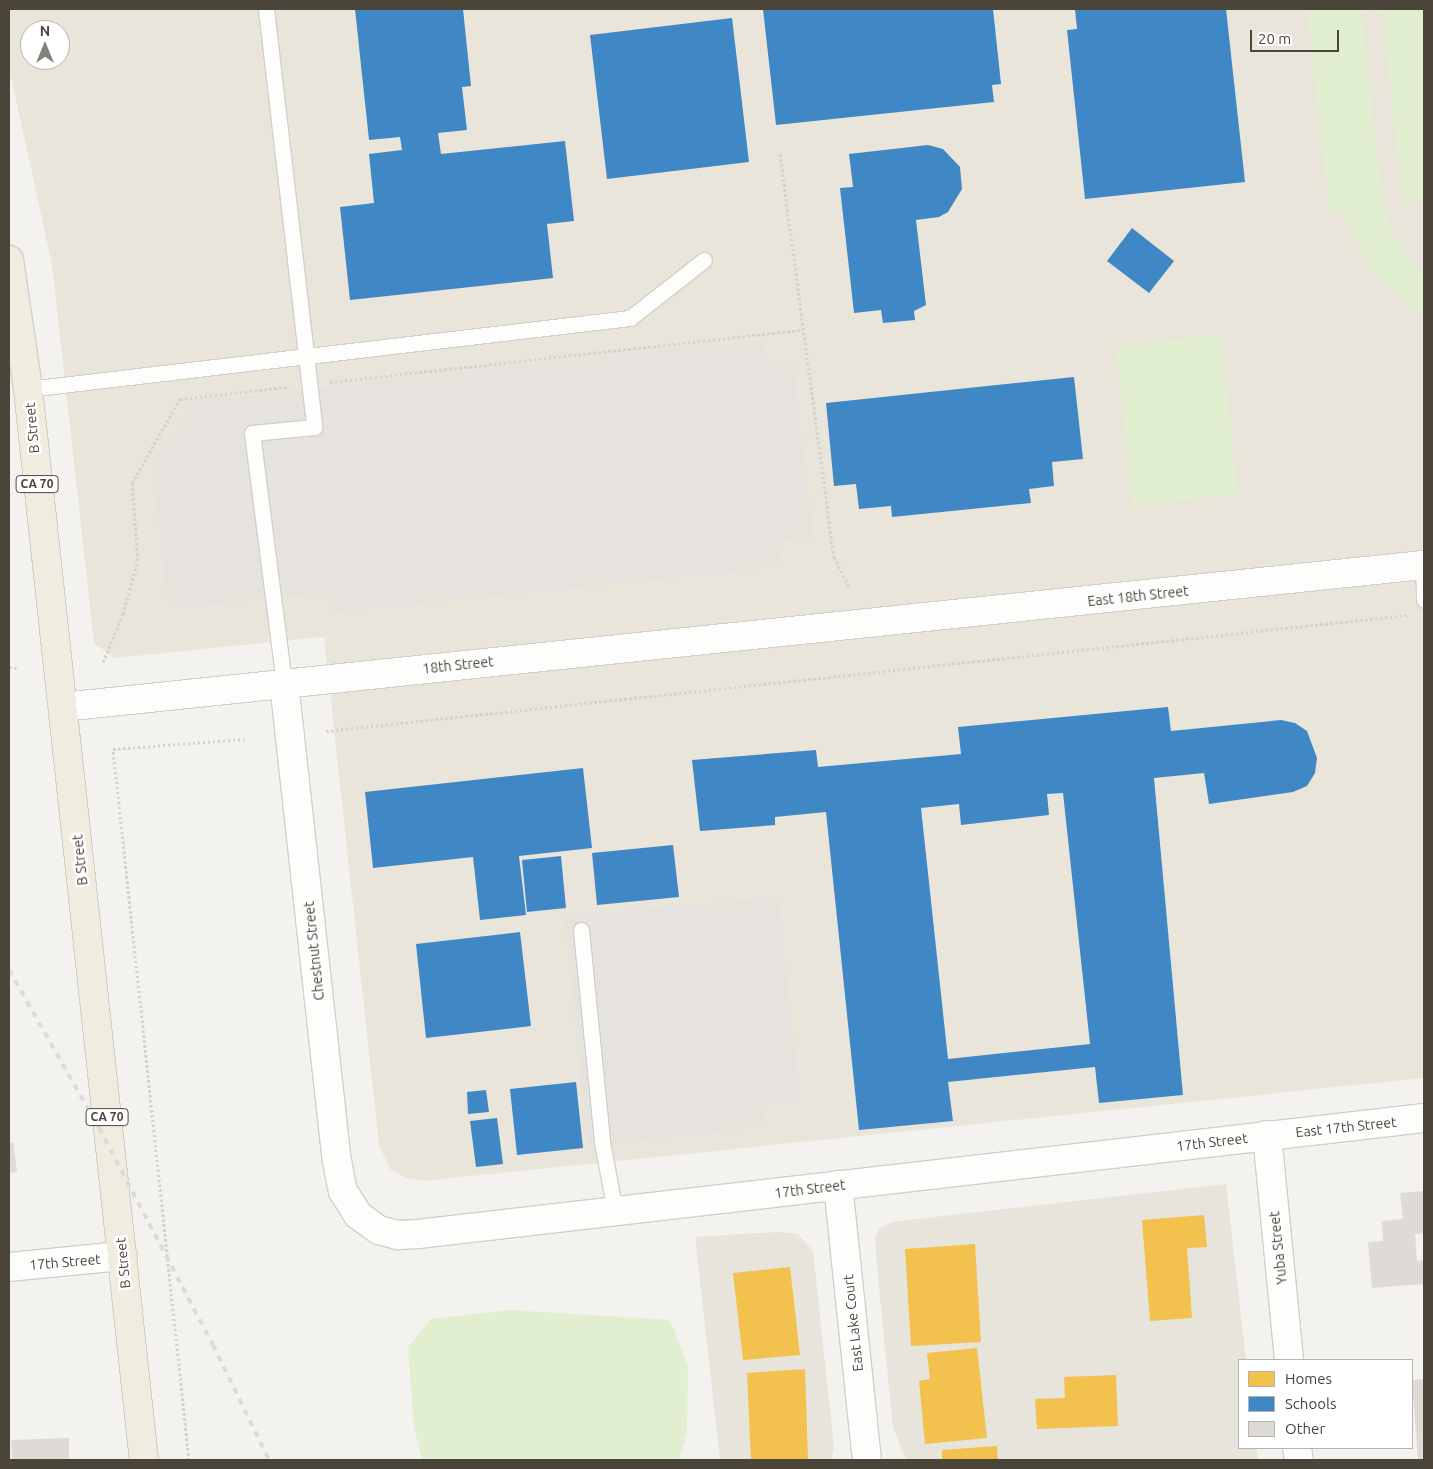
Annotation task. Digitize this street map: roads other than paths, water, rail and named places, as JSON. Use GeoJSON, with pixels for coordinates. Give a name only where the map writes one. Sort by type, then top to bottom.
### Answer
{"type":"FeatureCollection","features":[{"type":"Feature","properties":{"kind":"highway","name":"B Street"},"geometry":{"type":"LineString","coordinates":[[9,260],[28,389],[64,707],[144,1460]]}},
{"type":"Feature","properties":{"kind":"street","name":"East 18th Street"},"geometry":{"type":"LineString","coordinates":[[852,626],[1424,565]]}},
{"type":"Feature","properties":{"kind":"street","name":"18th Street"},"geometry":{"type":"LineString","coordinates":[[64,707],[852,626]]}},
{"type":"Feature","properties":{"kind":"street","name":"Chestnut Street"},"geometry":{"type":"LineString","coordinates":[[284,683],[337,1161],[343,1191],[358,1215]]}},
{"type":"Feature","properties":{"kind":"street","name":"East 17th Street"},"geometry":{"type":"LineString","coordinates":[[1267,1135],[1424,1118]]}},
{"type":"Feature","properties":{"kind":"street","name":"17th Street"},"geometry":{"type":"LineString","coordinates":[[358,1215],[379,1230],[398,1235],[1267,1135]]}},
{"type":"Feature","properties":{"kind":"street","name":"Yuba Street"},"geometry":{"type":"LineString","coordinates":[[1267,1135],[1289,1359]]}},
{"type":"Feature","properties":{"kind":"street","name":"East Lake Court"},"geometry":{"type":"LineString","coordinates":[[838,1185],[866,1460]]}},
{"type":"Feature","properties":{"kind":"street","name":"17th Street"},"geometry":{"type":"LineString","coordinates":[[9,1267],[122,1256]]}},
{"type":"Feature","properties":{"kind":"lane"},"geometry":{"type":"LineString","coordinates":[[266,9],[304,357],[314,427],[252,433],[284,683]]}},
{"type":"Feature","properties":{"kind":"lane"},"geometry":{"type":"LineString","coordinates":[[28,389],[630,318],[704,260]]}},
{"type":"Feature","properties":{"kind":"lane"},"geometry":{"type":"LineString","coordinates":[[1424,565],[1424,600]]}},
{"type":"Feature","properties":{"kind":"lane"},"geometry":{"type":"LineString","coordinates":[[581,930],[602,1142],[615,1211]]}},
{"type":"Feature","properties":{"kind":"railway"},"geometry":{"type":"LineString","coordinates":[[9,970],[99,1128],[213,1345],[269,1460]]}}]}
